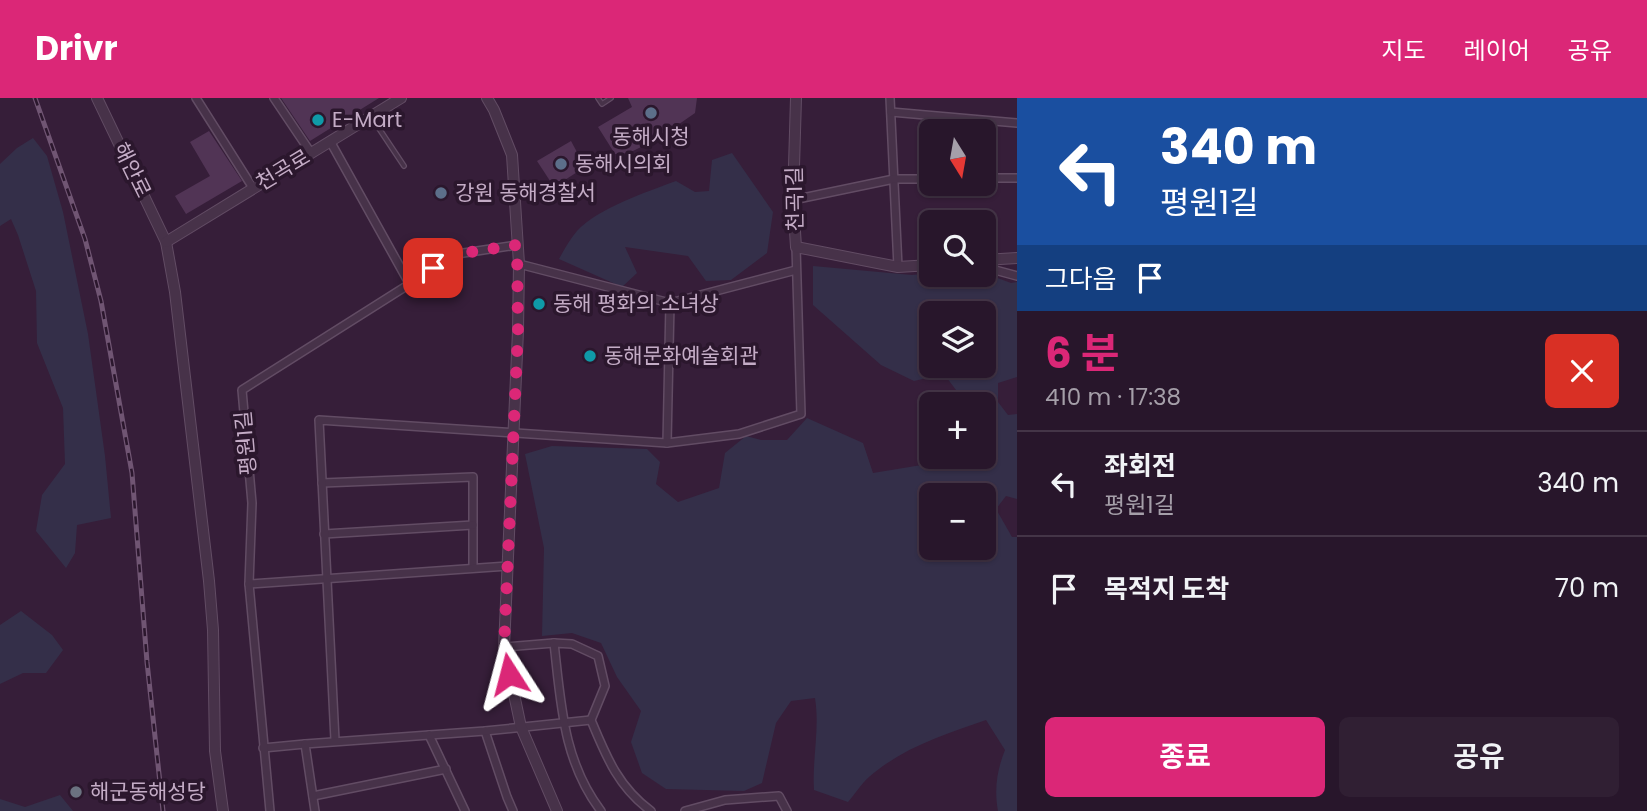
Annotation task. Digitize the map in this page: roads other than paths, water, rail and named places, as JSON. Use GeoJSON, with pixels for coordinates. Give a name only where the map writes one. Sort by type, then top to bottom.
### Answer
{"type":"FeatureCollection","features":[{"type":"Feature","properties":{"kind":"street","name":"해안로"},"geometry":{"type":"LineString","coordinates":[[97,98],[166,242],[175,292],[203,511],[213,630],[215,751],[223,811]]}},
{"type":"Feature","properties":{"kind":"street"},"geometry":{"type":"LineString","coordinates":[[196,98],[253,188]]}},
{"type":"Feature","properties":{"kind":"street"},"geometry":{"type":"LineString","coordinates":[[274,98],[311,153]]}},
{"type":"Feature","properties":{"kind":"street","name":"천곡로"},"geometry":{"type":"LineString","coordinates":[[166,242],[401,98]]}},
{"type":"Feature","properties":{"kind":"street"},"geometry":{"type":"LineString","coordinates":[[487,98],[512,155],[519,264],[504,647],[521,727],[557,811]]}},
{"type":"Feature","properties":{"kind":"street","name":"천곡1길"},"geometry":{"type":"LineString","coordinates":[[796,98],[793,200],[796,247],[898,267],[919,266]]}},
{"type":"Feature","properties":{"kind":"street"},"geometry":{"type":"LineString","coordinates":[[890,98],[898,267]]}},
{"type":"Feature","properties":{"kind":"street"},"geometry":{"type":"LineString","coordinates":[[891,112],[1017,123]]}},
{"type":"Feature","properties":{"kind":"street"},"geometry":{"type":"LineString","coordinates":[[330,141],[409,283]]}},
{"type":"Feature","properties":{"kind":"street"},"geometry":{"type":"LineString","coordinates":[[996,178],[1017,177]]}},
{"type":"Feature","properties":{"kind":"street"},"geometry":{"type":"LineString","coordinates":[[793,200],[894,179],[919,179]]}},
{"type":"Feature","properties":{"kind":"street","name":"평원1길"},"geometry":{"type":"LineString","coordinates":[[270,811],[249,584],[252,503],[242,390],[457,254],[517,245]]}},
{"type":"Feature","properties":{"kind":"street"},"geometry":{"type":"LineString","coordinates":[[335,740],[319,420],[667,443],[738,434],[801,414],[796,247]]}},
{"type":"Feature","properties":{"kind":"street"},"geometry":{"type":"LineString","coordinates":[[996,259],[1017,258]]}},
{"type":"Feature","properties":{"kind":"street"},"geometry":{"type":"LineString","coordinates":[[519,264],[670,303],[796,270]]}},
{"type":"Feature","properties":{"kind":"street"},"geometry":{"type":"LineString","coordinates":[[996,270],[1017,276]]}},
{"type":"Feature","properties":{"kind":"street"},"geometry":{"type":"LineString","coordinates":[[667,443],[670,303]]}},
{"type":"Feature","properties":{"kind":"street"},"geometry":{"type":"LineString","coordinates":[[322,483],[473,477],[473,568]]}},
{"type":"Feature","properties":{"kind":"street"},"geometry":{"type":"LineString","coordinates":[[324,534],[473,525]]}},
{"type":"Feature","properties":{"kind":"street"},"geometry":{"type":"LineString","coordinates":[[249,584],[508,566]]}},
{"type":"Feature","properties":{"kind":"street"},"geometry":{"type":"LineString","coordinates":[[554,643],[564,722],[573,762],[589,795],[601,811]]}},
{"type":"Feature","properties":{"kind":"street"},"geometry":{"type":"LineString","coordinates":[[504,647],[572,644],[598,656],[605,686],[591,720],[610,766],[640,803],[651,811]]}},
{"type":"Feature","properties":{"kind":"street"},"geometry":{"type":"LineString","coordinates":[[264,748],[591,720]]}},
{"type":"Feature","properties":{"kind":"street"},"geometry":{"type":"LineString","coordinates":[[485,730],[513,811]]}},
{"type":"Feature","properties":{"kind":"street"},"geometry":{"type":"LineString","coordinates":[[429,735],[465,811]]}},
{"type":"Feature","properties":{"kind":"street"},"geometry":{"type":"LineString","coordinates":[[305,744],[315,811]]}},
{"type":"Feature","properties":{"kind":"street"},"geometry":{"type":"LineString","coordinates":[[313,796],[446,769]]}},
{"type":"Feature","properties":{"kind":"street"},"geometry":{"type":"LineString","coordinates":[[685,811],[725,800],[779,796],[787,811]]}},
{"type":"Feature","properties":{"kind":"street"},"geometry":{"type":"LineString","coordinates":[[720,811],[725,800]]}},
{"type":"Feature","properties":{"kind":"lane"},"geometry":{"type":"LineString","coordinates":[[598,98],[602,104],[611,98]]}},
{"type":"Feature","properties":{"kind":"lane"},"geometry":{"type":"LineString","coordinates":[[370,117],[404,166]]}},
{"type":"Feature","properties":{"kind":"railway"},"geometry":{"type":"LineString","coordinates":[[35,98],[85,239],[101,301],[132,473],[147,662],[163,811]]}},
{"type":"Feature","properties":{"kind":"place","name":"동해시청"},"geometry":{"type":"Point","coordinates":[651,113]}},
{"type":"Feature","properties":{"kind":"place","name":"E-Mart"},"geometry":{"type":"Point","coordinates":[318,120]}},
{"type":"Feature","properties":{"kind":"place","name":"동해시의회"},"geometry":{"type":"Point","coordinates":[561,164]}},
{"type":"Feature","properties":{"kind":"place","name":"강원 동해경찰서"},"geometry":{"type":"Point","coordinates":[441,193]}},
{"type":"Feature","properties":{"kind":"place","name":"동해 평화의 소녀상"},"geometry":{"type":"Point","coordinates":[539,304]}},
{"type":"Feature","properties":{"kind":"place","name":"동해문화예술회관"},"geometry":{"type":"Point","coordinates":[590,356]}},
{"type":"Feature","properties":{"kind":"place","name":"해군동해성당"},"geometry":{"type":"Point","coordinates":[76,792]}}]}
